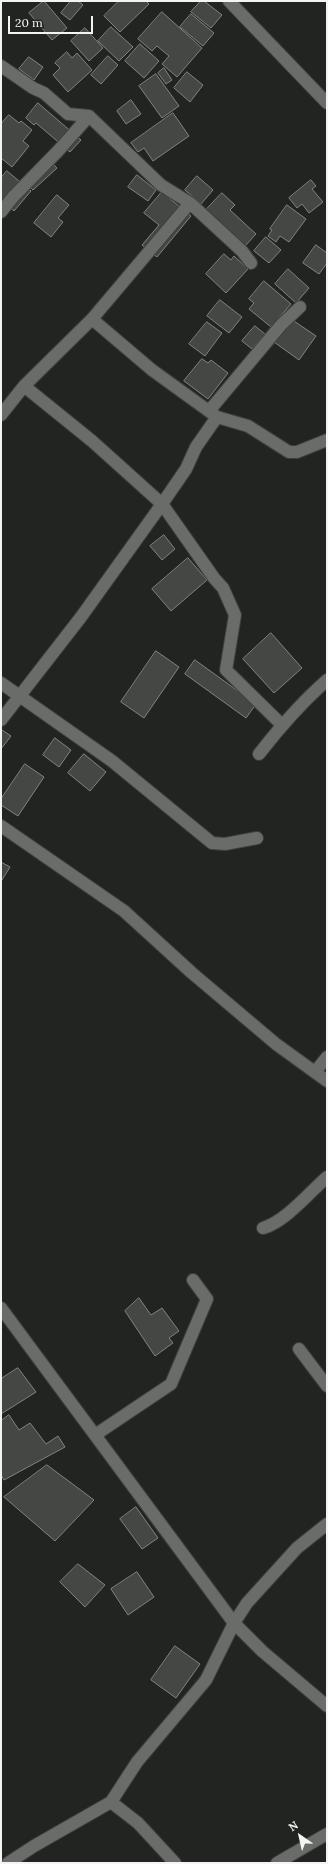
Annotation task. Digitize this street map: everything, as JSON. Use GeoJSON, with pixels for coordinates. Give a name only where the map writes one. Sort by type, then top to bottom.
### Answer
{"type":"FeatureCollection","features":[{"type":"Feature","properties":{"kind":"street"},"geometry":{"type":"LineString","coordinates":[[229,1],[327,103]]}},
{"type":"Feature","properties":{"kind":"street"},"geometry":{"type":"LineString","coordinates":[[1,66],[33,88],[44,93],[68,114],[89,116],[161,185],[190,203],[242,251],[251,263]]}},
{"type":"Feature","properties":{"kind":"street"},"geometry":{"type":"LineString","coordinates":[[1,212],[13,196],[58,151],[89,116]]}},
{"type":"Feature","properties":{"kind":"street"},"geometry":{"type":"LineString","coordinates":[[1,415],[24,386],[92,319],[190,203]]}},
{"type":"Feature","properties":{"kind":"street"},"geometry":{"type":"LineString","coordinates":[[1,720],[81,617],[162,504],[186,469],[213,414],[281,326],[300,307]]}},
{"type":"Feature","properties":{"kind":"street"},"geometry":{"type":"LineString","coordinates":[[92,319],[152,370],[213,414],[248,426],[289,452],[297,452],[327,440]]}},
{"type":"Feature","properties":{"kind":"street"},"geometry":{"type":"LineString","coordinates":[[24,386],[92,441],[162,504],[214,578],[223,588],[235,615],[226,670],[282,725]]}},
{"type":"Feature","properties":{"kind":"street"},"geometry":{"type":"LineString","coordinates":[[259,754],[282,725],[312,693],[327,680]]}},
{"type":"Feature","properties":{"kind":"street"},"geometry":{"type":"LineString","coordinates":[[1,683],[112,761],[212,843],[225,844],[257,838]]}},
{"type":"Feature","properties":{"kind":"street"},"geometry":{"type":"LineString","coordinates":[[1,826],[124,911],[192,973],[276,1044],[327,1081]]}},
{"type":"Feature","properties":{"kind":"street"},"geometry":{"type":"LineString","coordinates":[[316,1072],[327,1057]]}},
{"type":"Feature","properties":{"kind":"street"},"geometry":{"type":"LineString","coordinates":[[263,1228],[271,1226],[327,1177]]}},
{"type":"Feature","properties":{"kind":"street"},"geometry":{"type":"LineString","coordinates":[[95,1435],[171,1384],[207,1299],[193,1280]]}},
{"type":"Feature","properties":{"kind":"street"},"geometry":{"type":"LineString","coordinates":[[1,1308],[234,1623],[262,1651],[327,1706]]}},
{"type":"Feature","properties":{"kind":"street"},"geometry":{"type":"LineString","coordinates":[[299,1349],[327,1386]]}},
{"type":"Feature","properties":{"kind":"street"},"geometry":{"type":"LineString","coordinates":[[8,1863],[34,1846],[111,1802],[137,1762],[206,1680],[234,1623],[248,1603],[297,1548],[327,1524]]}},
{"type":"Feature","properties":{"kind":"street"},"geometry":{"type":"LineString","coordinates":[[111,1802],[138,1823],[175,1863]]}},
{"type":"Feature","properties":{"kind":"street"},"geometry":{"type":"LineString","coordinates":[[277,1863],[327,1834]]}},
{"type":"Feature","properties":{"kind":"building"},"geometry":{"type":"Polygon","coordinates":[[[44,1],[67,28],[52,40],[29,13],[44,1]]]}},
{"type":"Feature","properties":{"kind":"building"},"geometry":{"type":"Polygon","coordinates":[[[71,1],[78,1],[83,5],[70,20],[61,13],[71,1]]]}},
{"type":"Feature","properties":{"kind":"building"},"geometry":{"type":"Polygon","coordinates":[[[119,1],[146,1],[149,4],[120,32],[104,16],[119,1]]]}},
{"type":"Feature","properties":{"kind":"building"},"geometry":{"type":"Polygon","coordinates":[[[201,1],[204,1],[222,15],[211,28],[191,12],[201,1]]]}},
{"type":"Feature","properties":{"kind":"building"},"geometry":{"type":"Polygon","coordinates":[[[162,12],[202,48],[177,77],[162,64],[169,56],[157,46],[152,51],[138,39],[162,12]]]}},
{"type":"Feature","properties":{"kind":"building"},"geometry":{"type":"Polygon","coordinates":[[[191,14],[214,33],[203,46],[180,27],[191,14]]]}},
{"type":"Feature","properties":{"kind":"building"},"geometry":{"type":"Polygon","coordinates":[[[111,27],[133,47],[119,61],[98,41],[111,27]]]}},
{"type":"Feature","properties":{"kind":"building"},"geometry":{"type":"Polygon","coordinates":[[[85,28],[103,48],[89,61],[71,41],[85,28]]]}},
{"type":"Feature","properties":{"kind":"building"},"geometry":{"type":"Polygon","coordinates":[[[140,44],[159,61],[144,78],[125,61],[140,44]]]}},
{"type":"Feature","properties":{"kind":"building"},"geometry":{"type":"Polygon","coordinates":[[[67,52],[72,58],[77,53],[92,70],[68,92],[53,75],[60,68],[55,63],[67,52]]]}},
{"type":"Feature","properties":{"kind":"building"},"geometry":{"type":"Polygon","coordinates":[[[108,56],[118,65],[101,84],[91,75],[108,56]]]}},
{"type":"Feature","properties":{"kind":"building"},"geometry":{"type":"Polygon","coordinates":[[[29,57],[43,67],[34,80],[19,69],[29,57]]]}},
{"type":"Feature","properties":{"kind":"building"},"geometry":{"type":"Polygon","coordinates":[[[164,68],[172,80],[166,84],[158,73],[164,68]]]}},
{"type":"Feature","properties":{"kind":"building"},"geometry":{"type":"Polygon","coordinates":[[[187,72],[203,85],[190,102],[174,88],[187,72]]]}},
{"type":"Feature","properties":{"kind":"building"},"geometry":{"type":"Polygon","coordinates":[[[156,74],[179,106],[162,118],[139,86],[156,74]]]}},
{"type":"Feature","properties":{"kind":"building"},"geometry":{"type":"Polygon","coordinates":[[[131,100],[141,114],[126,124],[117,111],[131,100]]]}},
{"type":"Feature","properties":{"kind":"building"},"geometry":{"type":"Polygon","coordinates":[[[38,103],[81,140],[70,152],[36,123],[34,125],[26,118],[38,103]]]}},
{"type":"Feature","properties":{"kind":"building"},"geometry":{"type":"Polygon","coordinates":[[[173,113],[189,136],[153,161],[144,148],[138,152],[131,143],[173,113]]]}},
{"type":"Feature","properties":{"kind":"building"},"geometry":{"type":"Polygon","coordinates":[[[9,115],[19,123],[21,121],[32,130],[23,141],[29,146],[12,167],[1,158],[1,124],[9,115]]]}},
{"type":"Feature","properties":{"kind":"building"},"geometry":{"type":"Polygon","coordinates":[[[47,158],[57,168],[33,190],[24,181],[47,158]]]}},
{"type":"Feature","properties":{"kind":"building"},"geometry":{"type":"Polygon","coordinates":[[[7,171],[31,191],[14,211],[1,199],[1,178],[7,171]]]}},
{"type":"Feature","properties":{"kind":"building"},"geometry":{"type":"Polygon","coordinates":[[[137,175],[156,190],[148,201],[128,187],[137,175]]]}},
{"type":"Feature","properties":{"kind":"building"},"geometry":{"type":"Polygon","coordinates":[[[197,176],[213,190],[201,204],[185,190],[197,176]]]}},
{"type":"Feature","properties":{"kind":"building"},"geometry":{"type":"Polygon","coordinates":[[[311,180],[316,186],[312,189],[323,202],[309,213],[302,204],[297,208],[289,198],[311,180]]]}},
{"type":"Feature","properties":{"kind":"building"},"geometry":{"type":"Polygon","coordinates":[[[162,192],[191,216],[157,257],[142,245],[159,225],[144,213],[162,192]]]}},
{"type":"Feature","properties":{"kind":"building"},"geometry":{"type":"Polygon","coordinates":[[[222,193],[235,205],[230,210],[256,234],[245,246],[205,211],[222,193]]]}},
{"type":"Feature","properties":{"kind":"building"},"geometry":{"type":"Polygon","coordinates":[[[57,195],[69,205],[58,218],[63,222],[51,237],[34,223],[57,195]]]}},
{"type":"Feature","properties":{"kind":"building"},"geometry":{"type":"Polygon","coordinates":[[[287,205],[306,219],[289,242],[280,236],[276,242],[268,236],[272,230],[270,229],[287,205]]]}},
{"type":"Feature","properties":{"kind":"building"},"geometry":{"type":"Polygon","coordinates":[[[266,237],[281,250],[269,263],[254,251],[266,237]]]}},
{"type":"Feature","properties":{"kind":"building"},"geometry":{"type":"Polygon","coordinates":[[[316,245],[327,253],[327,263],[319,274],[303,263],[316,245]]]}},
{"type":"Feature","properties":{"kind":"building"},"geometry":{"type":"Polygon","coordinates":[[[224,254],[231,260],[234,256],[248,269],[226,293],[206,274],[224,254]]]}},
{"type":"Feature","properties":{"kind":"building"},"geometry":{"type":"Polygon","coordinates":[[[288,269],[309,288],[296,303],[275,284],[288,269]]]}},
{"type":"Feature","properties":{"kind":"building"},"geometry":{"type":"Polygon","coordinates":[[[264,281],[291,304],[271,327],[249,309],[254,303],[249,299],[264,281]]]}},
{"type":"Feature","properties":{"kind":"building"},"geometry":{"type":"Polygon","coordinates":[[[220,300],[242,317],[229,333],[207,316],[220,300]]]}},
{"type":"Feature","properties":{"kind":"building"},"geometry":{"type":"Polygon","coordinates":[[[291,319],[316,336],[299,360],[274,342],[291,319]]]}},
{"type":"Feature","properties":{"kind":"building"},"geometry":{"type":"Polygon","coordinates":[[[207,322],[222,333],[205,356],[189,344],[207,322]]]}},
{"type":"Feature","properties":{"kind":"building"},"geometry":{"type":"Polygon","coordinates":[[[255,326],[265,334],[252,349],[242,341],[255,326]]]}},
{"type":"Feature","properties":{"kind":"building"},"geometry":{"type":"Polygon","coordinates":[[[202,359],[208,363],[211,360],[228,373],[208,399],[184,381],[202,359]]]}},
{"type":"Feature","properties":{"kind":"building"},"geometry":{"type":"Polygon","coordinates":[[[164,535],[175,549],[162,560],[150,546],[164,535]]]}},
{"type":"Feature","properties":{"kind":"building"},"geometry":{"type":"Polygon","coordinates":[[[188,558],[207,580],[171,611],[152,589],[188,558]]]}},
{"type":"Feature","properties":{"kind":"building"},"geometry":{"type":"Polygon","coordinates":[[[271,633],[302,668],[274,693],[243,659],[271,633]]]}},
{"type":"Feature","properties":{"kind":"building"},"geometry":{"type":"Polygon","coordinates":[[[156,651],[179,667],[144,718],[121,702],[156,651]]]}},
{"type":"Feature","properties":{"kind":"building"},"geometry":{"type":"Polygon","coordinates":[[[195,660],[256,704],[246,718],[185,674],[195,660]]]}},
{"type":"Feature","properties":{"kind":"building"},"geometry":{"type":"Polygon","coordinates":[[[2,730],[11,736],[1,749],[1,731],[2,730]]]}},
{"type":"Feature","properties":{"kind":"building"},"geometry":{"type":"Polygon","coordinates":[[[55,738],[71,750],[59,767],[43,755],[55,738]]]}},
{"type":"Feature","properties":{"kind":"building"},"geometry":{"type":"Polygon","coordinates":[[[84,754],[106,772],[90,791],[68,773],[84,754]]]}},
{"type":"Feature","properties":{"kind":"building"},"geometry":{"type":"Polygon","coordinates":[[[25,764],[44,777],[18,816],[1,805],[1,799],[25,764]]]}},
{"type":"Feature","properties":{"kind":"building"},"geometry":{"type":"Polygon","coordinates":[[[1,862],[10,867],[2,880],[1,880],[1,862]]]}},
{"type":"Feature","properties":{"kind":"building"},"geometry":{"type":"Polygon","coordinates":[[[139,1298],[151,1315],[162,1308],[179,1331],[169,1338],[173,1343],[155,1356],[125,1311],[139,1298]]]}},
{"type":"Feature","properties":{"kind":"building"},"geometry":{"type":"Polygon","coordinates":[[[18,1368],[36,1392],[1,1414],[1,1379],[18,1368]]]}},
{"type":"Feature","properties":{"kind":"building"},"geometry":{"type":"Polygon","coordinates":[[[9,1415],[19,1430],[30,1423],[46,1444],[58,1436],[65,1447],[4,1480],[1,1475],[1,1421],[9,1415]]]}},
{"type":"Feature","properties":{"kind":"building"},"geometry":{"type":"Polygon","coordinates":[[[47,1465],[94,1500],[55,1541],[4,1497],[47,1465]]]}},
{"type":"Feature","properties":{"kind":"building"},"geometry":{"type":"Polygon","coordinates":[[[136,1507],[158,1538],[142,1549],[120,1519],[136,1507]]]}},
{"type":"Feature","properties":{"kind":"building"},"geometry":{"type":"Polygon","coordinates":[[[78,1564],[105,1585],[85,1607],[60,1582],[78,1564]]]}},
{"type":"Feature","properties":{"kind":"building"},"geometry":{"type":"Polygon","coordinates":[[[137,1572],[154,1597],[128,1615],[111,1589],[137,1572]]]}},
{"type":"Feature","properties":{"kind":"building"},"geometry":{"type":"Polygon","coordinates":[[[175,1646],[200,1664],[176,1698],[151,1680],[175,1646]]]}}]}
